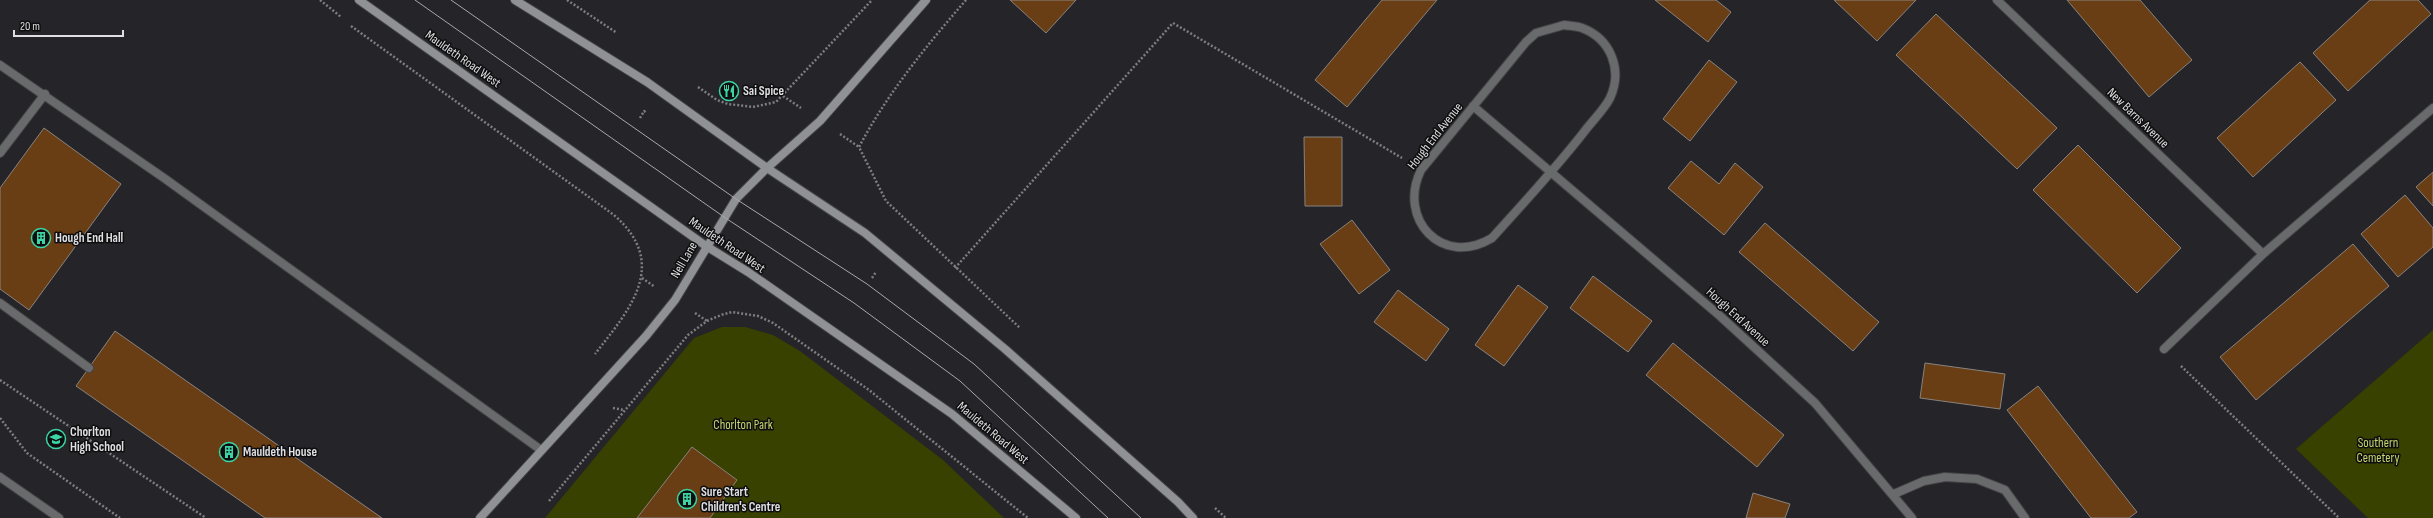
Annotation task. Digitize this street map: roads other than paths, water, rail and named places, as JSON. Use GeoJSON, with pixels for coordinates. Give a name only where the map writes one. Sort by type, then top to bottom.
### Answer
{"type":"FeatureCollection","features":[{"type":"Feature","properties":{"kind":"street","name":"Mauldeth Road West"},"geometry":{"type":"LineString","coordinates":[[359,0],[706,246],[748,272],[952,414],[1076,518]]}},
{"type":"Feature","properties":{"kind":"street"},"geometry":{"type":"LineString","coordinates":[[515,0],[647,82],[766,168],[877,243],[1005,348],[1178,502],[1193,518]]}},
{"type":"Feature","properties":{"kind":"street","name":"Nell Lane"},"geometry":{"type":"LineString","coordinates":[[480,518],[646,336],[675,300],[706,246],[736,199],[766,168],[820,121],[926,0]]}},
{"type":"Feature","properties":{"kind":"street","name":"New Barns Avenue"},"geometry":{"type":"LineString","coordinates":[[1997,0],[2263,254]]}},
{"type":"Feature","properties":{"kind":"street","name":"Hough End Avenue"},"geometry":{"type":"LineString","coordinates":[[1564,25],[1582,28],[1598,37],[1610,50],[1615,64],[1616,82],[1610,99],[1553,172],[1492,238],[1479,245],[1467,248],[1450,247],[1426,231],[1418,217],[1414,199],[1414,184],[1421,170],[1473,106],[1526,42],[1536,33],[1564,25]]}},
{"type":"Feature","properties":{"kind":"street"},"geometry":{"type":"LineString","coordinates":[[0,65],[45,94],[541,450]]}},
{"type":"Feature","properties":{"kind":"street"},"geometry":{"type":"LineString","coordinates":[[0,153],[45,94]]}},
{"type":"Feature","properties":{"kind":"street","name":"Hough End Avenue"},"geometry":{"type":"LineString","coordinates":[[1473,106],[1553,172],[1714,311],[1815,403],[1894,494],[1912,518]]}},
{"type":"Feature","properties":{"kind":"street"},"geometry":{"type":"LineString","coordinates":[[2164,349],[2263,254],[2433,108]]}},
{"type":"Feature","properties":{"kind":"street"},"geometry":{"type":"LineString","coordinates":[[0,303],[90,368]]}},
{"type":"Feature","properties":{"kind":"street"},"geometry":{"type":"LineString","coordinates":[[0,477],[59,518]]}},
{"type":"Feature","properties":{"kind":"street"},"geometry":{"type":"LineString","coordinates":[[1894,494],[1924,481],[1945,477],[1977,479],[2005,490],[2025,518]]}},
{"type":"Feature","properties":{"kind":"tram line"},"geometry":{"type":"LineString","coordinates":[[415,0],[724,217],[854,303],[960,381],[1108,518]]}},
{"type":"Feature","properties":{"kind":"tram line"},"geometry":{"type":"LineString","coordinates":[[451,0],[736,199],[867,284],[974,364],[1141,518]]}},
{"type":"Feature","properties":{"kind":"place","name":"Sai Spice"},"geometry":{"type":"Point","coordinates":[729,91]}},
{"type":"Feature","properties":{"kind":"place","name":"Hough End Hall"},"geometry":{"type":"Point","coordinates":[41,238]}},
{"type":"Feature","properties":{"kind":"place","name":"Chorlton High School"},"geometry":{"type":"Point","coordinates":[56,439]}},
{"type":"Feature","properties":{"kind":"place","name":"Mauldeth House"},"geometry":{"type":"Point","coordinates":[229,452]}},
{"type":"Feature","properties":{"kind":"place","name":"Sure Start Children's Centre"},"geometry":{"type":"Point","coordinates":[687,499]}},
{"type":"Feature","properties":{"kind":"park label","name":"Chorlton Park"},"geometry":{"type":"Point","coordinates":[743,425]}},
{"type":"Feature","properties":{"kind":"park label","name":"Southern Cemetery"},"geometry":{"type":"Point","coordinates":[2378,450]}}]}
